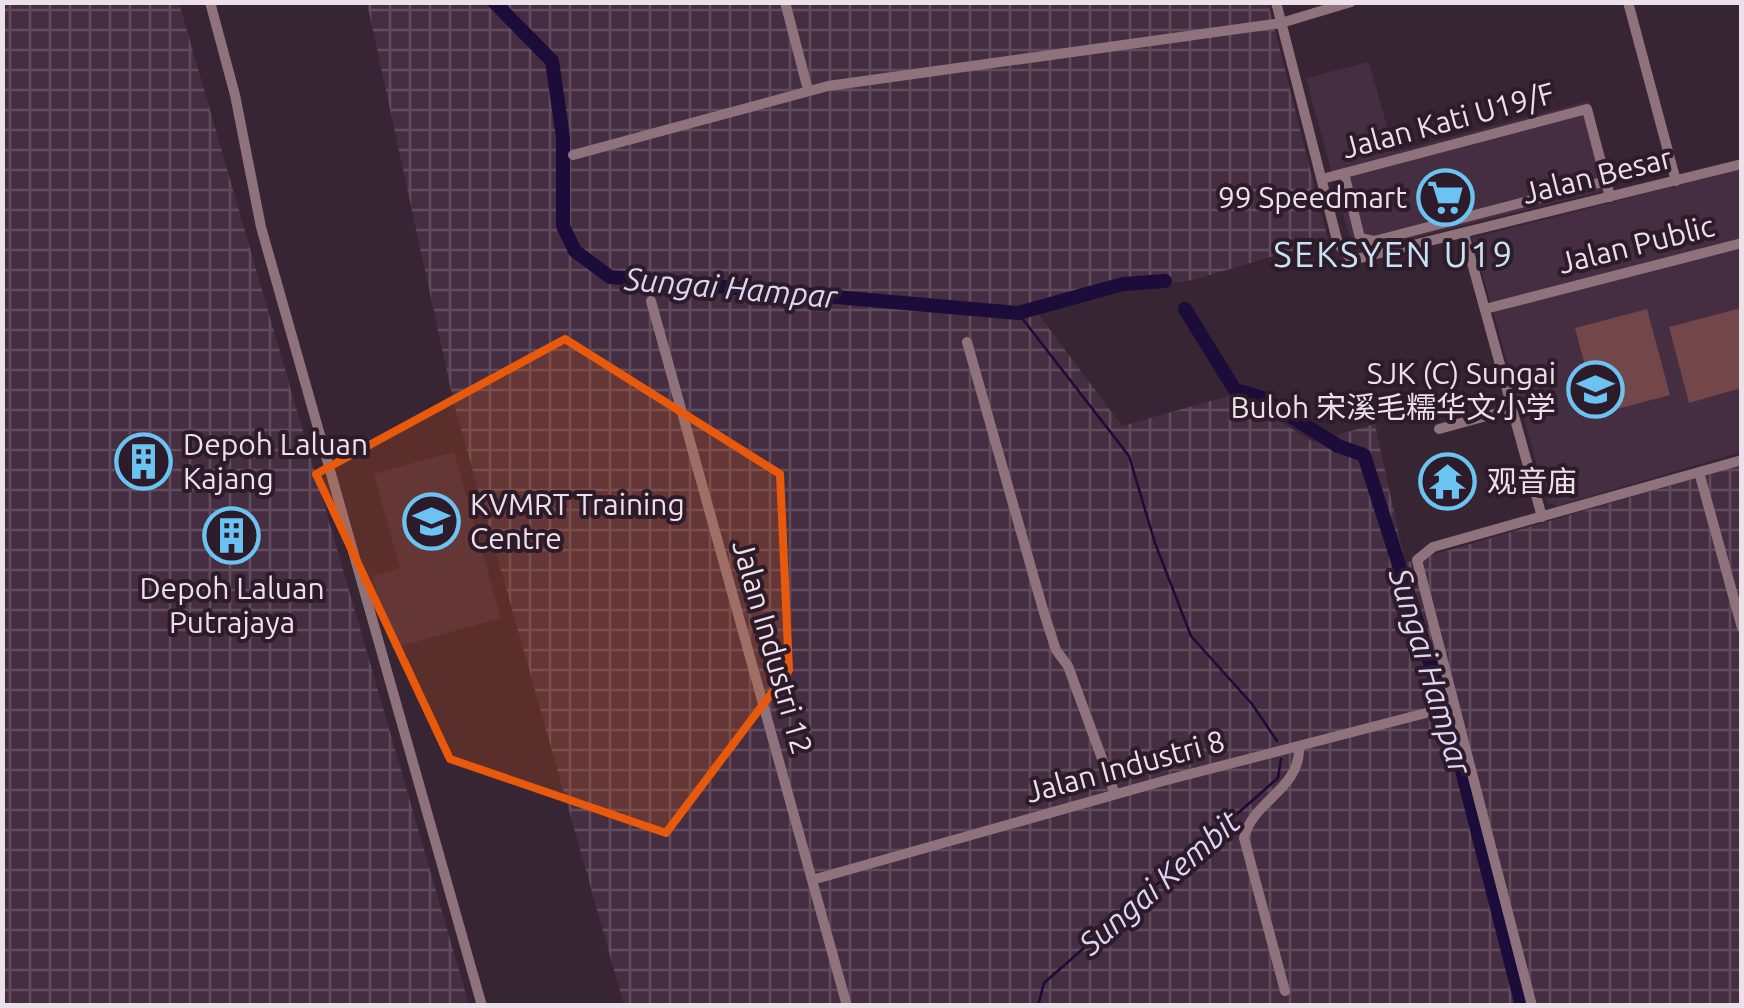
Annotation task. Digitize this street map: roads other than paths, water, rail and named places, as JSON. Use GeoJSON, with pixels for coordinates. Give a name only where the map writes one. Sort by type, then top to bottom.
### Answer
{"type":"FeatureCollection","features":[{"type":"Feature","properties":{"kind":"street"},"geometry":{"type":"LineString","coordinates":[[210,2],[235,96],[261,227],[482,1006]]}},
{"type":"Feature","properties":{"kind":"street"},"geometry":{"type":"LineString","coordinates":[[785,2],[808,90]]}},
{"type":"Feature","properties":{"kind":"street"},"geometry":{"type":"LineString","coordinates":[[1276,2],[1322,179]]}},
{"type":"Feature","properties":{"kind":"street"},"geometry":{"type":"LineString","coordinates":[[573,154],[808,90],[1281,23],[1351,2]]}},
{"type":"Feature","properties":{"kind":"street"},"geometry":{"type":"LineString","coordinates":[[1628,2],[1676,180]]}},
{"type":"Feature","properties":{"kind":"street","name":"Jalan Kati U19/F"},"geometry":{"type":"LineString","coordinates":[[1322,179],[1588,109],[1606,181]]}},
{"type":"Feature","properties":{"kind":"street","name":"Jalan Besar"},"geometry":{"type":"LineString","coordinates":[[1322,179],[1338,244],[1347,258],[1359,261],[1742,164]]}},
{"type":"Feature","properties":{"kind":"street"},"geometry":{"type":"LineString","coordinates":[[1344,173],[1360,238],[1374,241],[1606,181],[1610,197]]}},
{"type":"Feature","properties":{"kind":"street"},"geometry":{"type":"LineString","coordinates":[[1464,234],[1542,518]]}},
{"type":"Feature","properties":{"kind":"street","name":"Jalan Public"},"geometry":{"type":"LineString","coordinates":[[1484,309],[1742,243]]}},
{"type":"Feature","properties":{"kind":"street","name":"Jalan Industri 12"},"geometry":{"type":"LineString","coordinates":[[651,301],[847,1006]]}},
{"type":"Feature","properties":{"kind":"street"},"geometry":{"type":"LineString","coordinates":[[966,342],[1056,650],[1068,666],[1115,794]]}},
{"type":"Feature","properties":{"kind":"street"},"geometry":{"type":"LineString","coordinates":[[1439,429],[1512,409]]}},
{"type":"Feature","properties":{"kind":"street"},"geometry":{"type":"LineString","coordinates":[[1532,1006],[1448,708],[1417,574],[1418,557],[1433,547],[1742,460]]}},
{"type":"Feature","properties":{"kind":"street"},"geometry":{"type":"LineString","coordinates":[[1699,472],[1742,628]]}},
{"type":"Feature","properties":{"kind":"street","name":"Jalan Industri 8"},"geometry":{"type":"LineString","coordinates":[[812,880],[1115,794],[1448,708]]}},
{"type":"Feature","properties":{"kind":"street"},"geometry":{"type":"LineString","coordinates":[[1285,991],[1244,838],[1248,826],[1293,777],[1299,746]]}},
{"type":"Feature","properties":{"kind":"waterway","name":"Sungai Hampar"},"geometry":{"type":"LineString","coordinates":[[494,2],[552,61],[563,137],[563,226],[575,251],[610,277],[1018,313],[1123,284],[1165,281]]}},
{"type":"Feature","properties":{"kind":"waterway","name":"Sungai Hampar"},"geometry":{"type":"LineString","coordinates":[[1185,309],[1235,390],[1260,397],[1338,446],[1364,455],[1453,735],[1522,1006]]}},
{"type":"Feature","properties":{"kind":"waterway","name":"Sungai Kembit"},"geometry":{"type":"LineString","coordinates":[[1018,313],[1129,456],[1155,543],[1191,636],[1252,704],[1277,741]]}},
{"type":"Feature","properties":{"kind":"waterway","name":"Sungai Kembit"},"geometry":{"type":"LineString","coordinates":[[1038,1006],[1044,983],[1278,778],[1281,759]]}},
{"type":"Feature","properties":{"kind":"place","name":"99 Speedmart"},"geometry":{"type":"Point","coordinates":[1446,197]}},
{"type":"Feature","properties":{"kind":"place","name":"SJK (C) Sungai Buloh 宋溪毛糯华文小学"},"geometry":{"type":"Point","coordinates":[1595,390]}},
{"type":"Feature","properties":{"kind":"place","name":"Depoh Laluan Kajang"},"geometry":{"type":"Point","coordinates":[144,461]}},
{"type":"Feature","properties":{"kind":"place","name":"观音庙"},"geometry":{"type":"Point","coordinates":[1448,481]}},
{"type":"Feature","properties":{"kind":"place","name":"KVMRT Training Centre"},"geometry":{"type":"Point","coordinates":[431,521]}},
{"type":"Feature","properties":{"kind":"place","name":"Depoh Laluan Putrajaya"},"geometry":{"type":"Point","coordinates":[232,535]}},
{"type":"Feature","properties":{"kind":"district","name":"SEKSYEN U19"},"geometry":{"type":"Point","coordinates":[1394,254]}}]}
